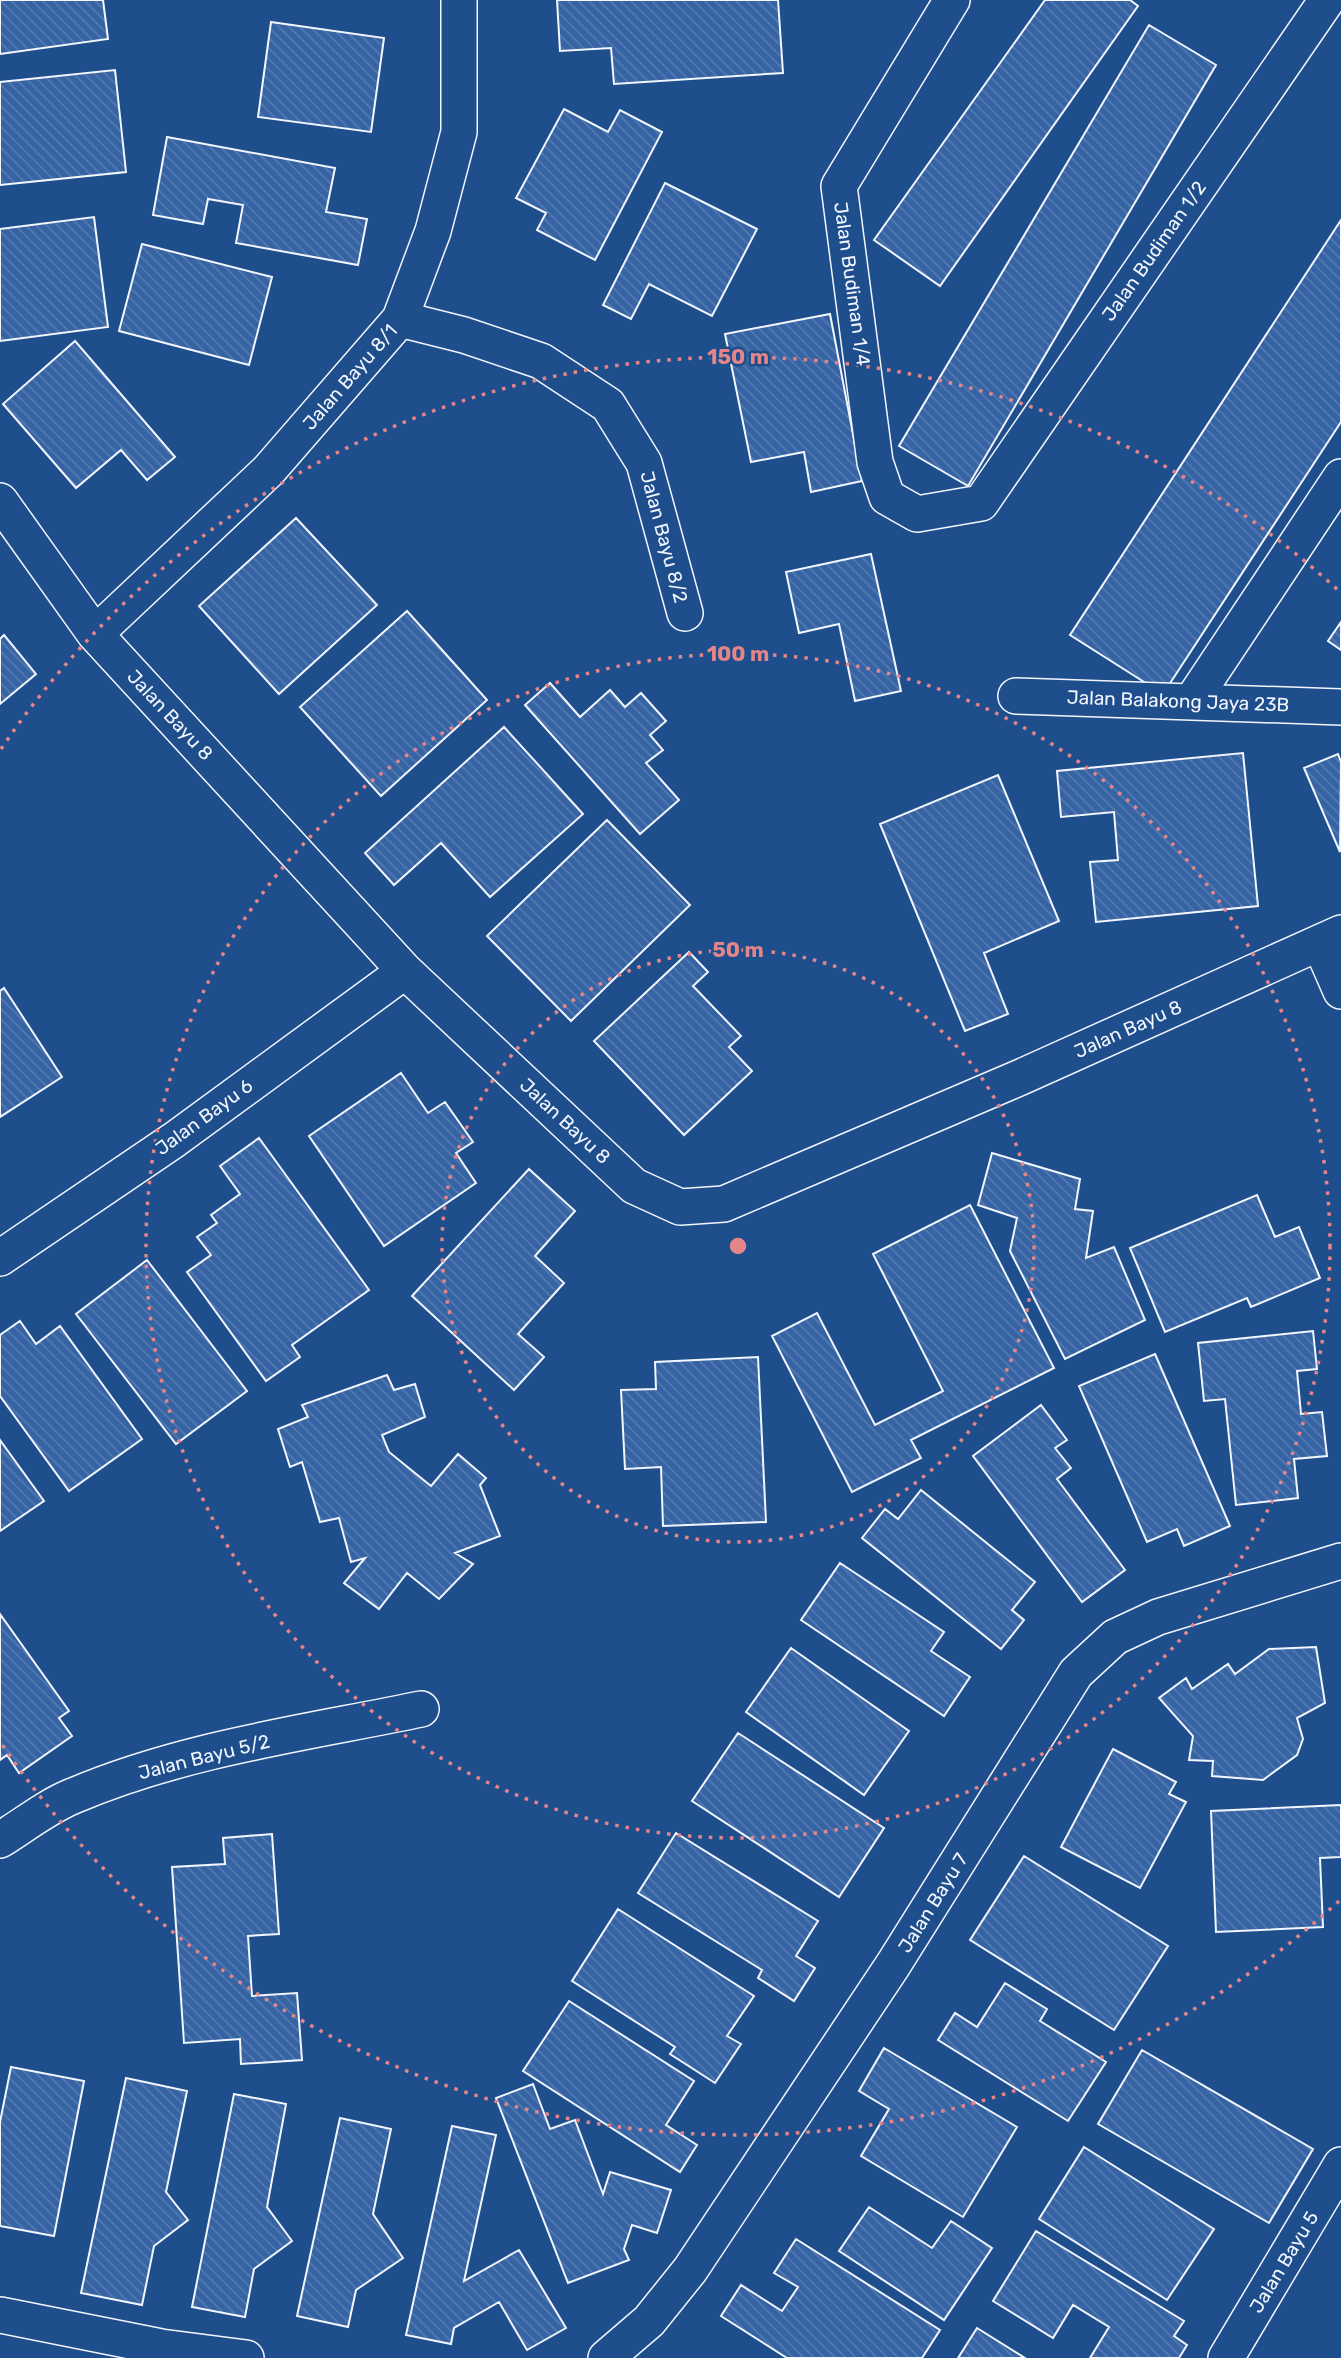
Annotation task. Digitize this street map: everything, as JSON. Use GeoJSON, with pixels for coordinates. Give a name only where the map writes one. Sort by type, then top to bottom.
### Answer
{"type":"FeatureCollection","features":[{"type":"Feature","properties":{"kind":"street","name":"Jalan Bayu 8/1"},"geometry":{"type":"LineString","coordinates":[[95,634],[268,471],[400,319],[433,231],[459,132],[459,0]]}},
{"type":"Feature","properties":{"kind":"street","name":"Jalan Budiman 1/4"},"geometry":{"type":"LineString","coordinates":[[951,0],[839,186],[876,462],[887,498],[917,514],[981,503]]}},
{"type":"Feature","properties":{"kind":"street","name":"Jalan Budiman 1/2"},"geometry":{"type":"LineString","coordinates":[[981,503],[1327,0]]}},
{"type":"Feature","properties":{"kind":"street","name":"Jalan Bayu 8/2"},"geometry":{"type":"LineString","coordinates":[[400,319],[464,335],[541,361],[608,405],[644,463],[685,613]]}},
{"type":"Feature","properties":{"kind":"street"},"geometry":{"type":"LineString","coordinates":[[1192,701],[1341,477]]}},
{"type":"Feature","properties":{"kind":"street","name":"Jalan Bayu 8"},"geometry":{"type":"LineString","coordinates":[[0,501],[95,634],[405,971],[634,1186],[680,1207],[724,1204],[1021,1077],[1330,938]]}},
{"type":"Feature","properties":{"kind":"street","name":"Jalan Balakong Jaya 23B"},"geometry":{"type":"LineString","coordinates":[[1016,696],[1341,707]]}},
{"type":"Feature","properties":{"kind":"street"},"geometry":{"type":"LineString","coordinates":[[1330,938],[1341,991]]}},
{"type":"Feature","properties":{"kind":"street","name":"Jalan Bayu 6"},"geometry":{"type":"LineString","coordinates":[[0,1258],[174,1140],[405,971]]}},
{"type":"Feature","properties":{"kind":"street","name":"Jalan Bayu 7"},"geometry":{"type":"LineString","coordinates":[[607,2358],[649,2321],[690,2270],[893,1965],[1076,1674],[1115,1637],[1158,1617],[1341,1561]]}},
{"type":"Feature","properties":{"kind":"street","name":"Jalan Bayu 5/2"},"geometry":{"type":"LineString","coordinates":[[0,1840],[72,1796],[162,1765],[421,1709]]}},
{"type":"Feature","properties":{"kind":"street","name":"Jalan Bayu 5"},"geometry":{"type":"LineString","coordinates":[[1226,2358],[1341,2165]]}},
{"type":"Feature","properties":{"kind":"street"},"geometry":{"type":"LineString","coordinates":[[0,2315],[161,2347],[246,2358]]}},
{"type":"Feature","properties":{"kind":"building"},"geometry":{"type":"Polygon","coordinates":[[[0,0],[103,0],[108,39],[0,54],[0,0]]]}},
{"type":"Feature","properties":{"kind":"building"},"geometry":{"type":"Polygon","coordinates":[[[557,0],[778,0],[783,73],[614,84],[611,48],[560,51],[557,0]]]}},
{"type":"Feature","properties":{"kind":"building"},"geometry":{"type":"Polygon","coordinates":[[[1045,0],[1130,0],[1138,6],[940,286],[874,240],[1045,0]]]}},
{"type":"Feature","properties":{"kind":"building"},"geometry":{"type":"Polygon","coordinates":[[[271,22],[384,38],[371,132],[258,117],[271,22]]]}},
{"type":"Feature","properties":{"kind":"building"},"geometry":{"type":"Polygon","coordinates":[[[1149,25],[1216,65],[968,486],[899,446],[1149,25]]]}},
{"type":"Feature","properties":{"kind":"building"},"geometry":{"type":"Polygon","coordinates":[[[115,70],[126,172],[0,185],[0,82],[115,70]]]}},
{"type":"Feature","properties":{"kind":"building"},"geometry":{"type":"Polygon","coordinates":[[[564,109],[608,132],[620,110],[662,132],[595,260],[537,230],[546,213],[516,198],[564,109]]]}},
{"type":"Feature","properties":{"kind":"building"},"geometry":{"type":"Polygon","coordinates":[[[167,137],[335,168],[326,212],[367,219],[358,265],[236,243],[243,205],[208,199],[203,224],[153,215],[167,137]]]}},
{"type":"Feature","properties":{"kind":"building"},"geometry":{"type":"Polygon","coordinates":[[[665,183],[757,229],[712,316],[649,284],[631,319],[603,305],[665,183]]]}},
{"type":"Feature","properties":{"kind":"building"},"geometry":{"type":"Polygon","coordinates":[[[94,217],[108,327],[0,341],[0,229],[94,217]]]}},
{"type":"Feature","properties":{"kind":"building"},"geometry":{"type":"Polygon","coordinates":[[[1341,220],[1341,422],[1163,694],[1070,635],[1341,220]]]}},
{"type":"Feature","properties":{"kind":"building"},"geometry":{"type":"Polygon","coordinates":[[[142,244],[272,277],[249,365],[119,331],[142,244]]]}},
{"type":"Feature","properties":{"kind":"building"},"geometry":{"type":"Polygon","coordinates":[[[830,314],[862,481],[811,492],[804,452],[751,462],[725,334],[830,314]]]}},
{"type":"Feature","properties":{"kind":"building"},"geometry":{"type":"Polygon","coordinates":[[[75,341],[175,457],[147,480],[121,450],[76,488],[3,404],[75,341]]]}},
{"type":"Feature","properties":{"kind":"building"},"geometry":{"type":"Polygon","coordinates":[[[296,518],[377,605],[279,694],[199,606],[296,518]]]}},
{"type":"Feature","properties":{"kind":"building"},"geometry":{"type":"Polygon","coordinates":[[[871,554],[901,691],[855,701],[839,624],[799,633],[786,572],[871,554]]]}},
{"type":"Feature","properties":{"kind":"building"},"geometry":{"type":"Polygon","coordinates":[[[407,611],[487,700],[381,796],[300,707],[407,611]]]}},
{"type":"Feature","properties":{"kind":"building"},"geometry":{"type":"Polygon","coordinates":[[[1341,622],[1341,650],[1328,641],[1341,622]]]}},
{"type":"Feature","properties":{"kind":"building"},"geometry":{"type":"Polygon","coordinates":[[[4,635],[36,674],[0,704],[0,639],[4,635]]]}},
{"type":"Feature","properties":{"kind":"building"},"geometry":{"type":"Polygon","coordinates":[[[550,683],[580,717],[610,690],[625,707],[641,693],[666,721],[650,735],[663,750],[646,763],[679,800],[640,834],[525,705],[550,683]]]}},
{"type":"Feature","properties":{"kind":"building"},"geometry":{"type":"Polygon","coordinates":[[[504,727],[583,814],[490,897],[441,843],[394,885],[365,853],[504,727]]]}},
{"type":"Feature","properties":{"kind":"building"},"geometry":{"type":"Polygon","coordinates":[[[1243,753],[1258,906],[1096,922],[1090,862],[1118,860],[1114,812],[1061,817],[1057,771],[1243,753]]]}},
{"type":"Feature","properties":{"kind":"building"},"geometry":{"type":"Polygon","coordinates":[[[1338,754],[1341,762],[1340,852],[1304,768],[1338,754]]]}},
{"type":"Feature","properties":{"kind":"building"},"geometry":{"type":"Polygon","coordinates":[[[998,775],[1059,921],[984,953],[1008,1014],[965,1031],[880,824],[998,775]]]}},
{"type":"Feature","properties":{"kind":"building"},"geometry":{"type":"Polygon","coordinates":[[[607,820],[690,905],[571,1021],[487,936],[607,820]]]}},
{"type":"Feature","properties":{"kind":"building"},"geometry":{"type":"Polygon","coordinates":[[[689,952],[708,972],[693,986],[741,1036],[729,1047],[752,1071],[684,1135],[594,1041],[689,952]]]}},
{"type":"Feature","properties":{"kind":"building"},"geometry":{"type":"Polygon","coordinates":[[[4,988],[62,1077],[0,1117],[0,991],[4,988]]]}},
{"type":"Feature","properties":{"kind":"building"},"geometry":{"type":"Polygon","coordinates":[[[401,1073],[428,1113],[445,1102],[473,1142],[456,1153],[476,1183],[384,1246],[309,1136],[401,1073]]]}},
{"type":"Feature","properties":{"kind":"building"},"geometry":{"type":"Polygon","coordinates":[[[259,1138],[369,1290],[292,1345],[300,1357],[266,1381],[187,1272],[211,1255],[197,1237],[217,1223],[211,1215],[240,1194],[220,1166],[259,1138]]]}},
{"type":"Feature","properties":{"kind":"building"},"geometry":{"type":"Polygon","coordinates":[[[992,1153],[1080,1179],[1075,1209],[1093,1211],[1086,1258],[1114,1247],[1145,1320],[1065,1359],[1010,1251],[1017,1218],[978,1205],[992,1153]]]}},
{"type":"Feature","properties":{"kind":"building"},"geometry":{"type":"Polygon","coordinates":[[[529,1169],[575,1211],[535,1256],[564,1283],[518,1334],[544,1357],[514,1390],[412,1296],[529,1169]]]}},
{"type":"Feature","properties":{"kind":"building"},"geometry":{"type":"Polygon","coordinates":[[[1257,1195],[1275,1237],[1299,1227],[1320,1278],[1251,1307],[1247,1298],[1165,1332],[1130,1248],[1257,1195]]]}},
{"type":"Feature","properties":{"kind":"building"},"geometry":{"type":"Polygon","coordinates":[[[970,1205],[1054,1368],[911,1440],[921,1458],[852,1492],[772,1336],[817,1313],[875,1425],[943,1391],[873,1254],[970,1205]]]}},
{"type":"Feature","properties":{"kind":"building"},"geometry":{"type":"Polygon","coordinates":[[[147,1260],[247,1391],[176,1444],[76,1314],[147,1260]]]}},
{"type":"Feature","properties":{"kind":"building"},"geometry":{"type":"Polygon","coordinates":[[[20,1321],[36,1344],[60,1326],[142,1439],[69,1491],[0,1396],[0,1335],[20,1321]]]}},
{"type":"Feature","properties":{"kind":"building"},"geometry":{"type":"Polygon","coordinates":[[[1313,1331],[1317,1369],[1297,1371],[1301,1414],[1322,1412],[1327,1456],[1294,1459],[1298,1498],[1236,1505],[1225,1399],[1204,1401],[1198,1343],[1313,1331]]]}},
{"type":"Feature","properties":{"kind":"building"},"geometry":{"type":"Polygon","coordinates":[[[1155,1354],[1230,1526],[1184,1546],[1177,1529],[1147,1542],[1079,1386],[1155,1354]]]}},
{"type":"Feature","properties":{"kind":"building"},"geometry":{"type":"Polygon","coordinates":[[[758,1357],[766,1522],[663,1526],[661,1467],[625,1469],[621,1390],[656,1389],[655,1362],[758,1357]]]}},
{"type":"Feature","properties":{"kind":"building"},"geometry":{"type":"Polygon","coordinates":[[[387,1375],[394,1390],[415,1384],[425,1417],[382,1435],[389,1452],[431,1486],[458,1454],[486,1478],[480,1485],[500,1536],[455,1553],[473,1564],[439,1599],[407,1573],[379,1609],[344,1583],[365,1558],[351,1562],[339,1518],[320,1522],[302,1462],[290,1467],[278,1429],[308,1417],[302,1405],[387,1375]]]}},
{"type":"Feature","properties":{"kind":"building"},"geometry":{"type":"Polygon","coordinates":[[[1041,1405],[1067,1440],[1055,1448],[1071,1468],[1057,1479],[1125,1570],[1082,1602],[973,1456],[1041,1405]]]}},
{"type":"Feature","properties":{"kind":"building"},"geometry":{"type":"Polygon","coordinates":[[[0,1440],[44,1501],[0,1531],[0,1440]]]}},
{"type":"Feature","properties":{"kind":"building"},"geometry":{"type":"Polygon","coordinates":[[[921,1490],[1035,1582],[1012,1610],[1024,1620],[1001,1649],[862,1538],[885,1509],[898,1519],[921,1490]]]}},
{"type":"Feature","properties":{"kind":"building"},"geometry":{"type":"Polygon","coordinates":[[[840,1563],[944,1632],[931,1651],[970,1677],[944,1716],[801,1620],[840,1563]]]}},
{"type":"Feature","properties":{"kind":"building"},"geometry":{"type":"Polygon","coordinates":[[[0,1614],[69,1711],[59,1718],[72,1736],[19,1773],[7,1755],[0,1760],[0,1614]]]}},
{"type":"Feature","properties":{"kind":"building"},"geometry":{"type":"Polygon","coordinates":[[[1316,1647],[1325,1703],[1297,1718],[1303,1739],[1297,1755],[1263,1780],[1212,1776],[1213,1761],[1189,1760],[1193,1736],[1159,1698],[1186,1678],[1192,1689],[1228,1664],[1235,1674],[1269,1649],[1316,1647]]]}},
{"type":"Feature","properties":{"kind":"building"},"geometry":{"type":"Polygon","coordinates":[[[791,1648],[909,1731],[864,1795],[746,1712],[791,1648]]]}},
{"type":"Feature","properties":{"kind":"building"},"geometry":{"type":"Polygon","coordinates":[[[738,1733],[884,1828],[839,1897],[692,1801],[738,1733]]]}},
{"type":"Feature","properties":{"kind":"building"},"geometry":{"type":"Polygon","coordinates":[[[1113,1749],[1176,1782],[1169,1794],[1186,1802],[1140,1888],[1061,1847],[1113,1749]]]}},
{"type":"Feature","properties":{"kind":"building"},"geometry":{"type":"Polygon","coordinates":[[[1341,1805],[1341,1857],[1320,1858],[1323,1927],[1216,1932],[1211,1811],[1341,1805]]]}},
{"type":"Feature","properties":{"kind":"building"},"geometry":{"type":"Polygon","coordinates":[[[676,1833],[818,1921],[796,1956],[815,1968],[794,2001],[758,1978],[762,1970],[638,1893],[676,1833]]]}},
{"type":"Feature","properties":{"kind":"building"},"geometry":{"type":"Polygon","coordinates":[[[272,1834],[279,1934],[248,1936],[252,1996],[297,1993],[302,2060],[241,2064],[240,2039],[184,2043],[172,1867],[225,1864],[223,1838],[272,1834]]]}},
{"type":"Feature","properties":{"kind":"building"},"geometry":{"type":"Polygon","coordinates":[[[1024,1856],[1168,1946],[1114,2030],[970,1940],[1024,1856]]]}},
{"type":"Feature","properties":{"kind":"building"},"geometry":{"type":"Polygon","coordinates":[[[618,1909],[754,1996],[727,2036],[741,2044],[715,2083],[670,2054],[675,2047],[572,1981],[618,1909]]]}},
{"type":"Feature","properties":{"kind":"building"},"geometry":{"type":"Polygon","coordinates":[[[1005,1983],[1047,2009],[1040,2021],[1106,2062],[1068,2121],[938,2040],[955,2013],[977,2027],[1005,1983]]]}},
{"type":"Feature","properties":{"kind":"building"},"geometry":{"type":"Polygon","coordinates":[[[569,2001],[694,2081],[666,2125],[697,2145],[680,2172],[523,2071],[569,2001]]]}},
{"type":"Feature","properties":{"kind":"building"},"geometry":{"type":"Polygon","coordinates":[[[884,2048],[1017,2127],[963,2217],[861,2156],[889,2109],[859,2091],[884,2048]]]}},
{"type":"Feature","properties":{"kind":"building"},"geometry":{"type":"Polygon","coordinates":[[[1142,2050],[1313,2149],[1269,2223],[1098,2124],[1142,2050]]]}},
{"type":"Feature","properties":{"kind":"building"},"geometry":{"type":"Polygon","coordinates":[[[11,2067],[84,2081],[54,2236],[0,2226],[0,2122],[11,2067]]]}},
{"type":"Feature","properties":{"kind":"building"},"geometry":{"type":"Polygon","coordinates":[[[126,2078],[187,2091],[166,2192],[188,2220],[154,2246],[142,2305],[81,2293],[126,2078]]]}},
{"type":"Feature","properties":{"kind":"building"},"geometry":{"type":"Polygon","coordinates":[[[533,2084],[550,2129],[575,2120],[603,2194],[610,2172],[671,2190],[657,2233],[632,2225],[624,2249],[629,2260],[568,2283],[496,2098],[533,2084]]]}},
{"type":"Feature","properties":{"kind":"building"},"geometry":{"type":"Polygon","coordinates":[[[234,2094],[286,2104],[267,2207],[292,2241],[254,2269],[245,2317],[192,2307],[234,2094]]]}},
{"type":"Feature","properties":{"kind":"building"},"geometry":{"type":"Polygon","coordinates":[[[340,2118],[391,2129],[373,2214],[403,2258],[356,2290],[348,2327],[297,2316],[340,2118]]]}},
{"type":"Feature","properties":{"kind":"building"},"geometry":{"type":"Polygon","coordinates":[[[452,2126],[496,2135],[464,2281],[519,2250],[566,2328],[527,2350],[499,2302],[454,2328],[451,2344],[406,2335],[452,2126]]]}},
{"type":"Feature","properties":{"kind":"building"},"geometry":{"type":"Polygon","coordinates":[[[1084,2147],[1214,2229],[1167,2300],[1039,2219],[1084,2147]]]}},
{"type":"Feature","properties":{"kind":"building"},"geometry":{"type":"Polygon","coordinates":[[[869,2207],[932,2248],[951,2221],[992,2248],[944,2320],[839,2251],[869,2207]]]}},
{"type":"Feature","properties":{"kind":"building"},"geometry":{"type":"Polygon","coordinates":[[[1036,2231],[1184,2321],[1174,2336],[1187,2345],[1179,2358],[1090,2358],[1109,2327],[1073,2305],[1053,2338],[993,2301],[1036,2231]]]}},
{"type":"Feature","properties":{"kind":"building"},"geometry":{"type":"Polygon","coordinates":[[[796,2239],[940,2330],[922,2358],[787,2358],[721,2316],[741,2285],[782,2311],[798,2287],[774,2273],[796,2239]]]}},
{"type":"Feature","properties":{"kind":"building"},"geometry":{"type":"Polygon","coordinates":[[[977,2328],[1025,2358],[958,2358],[977,2328]]]}}]}
